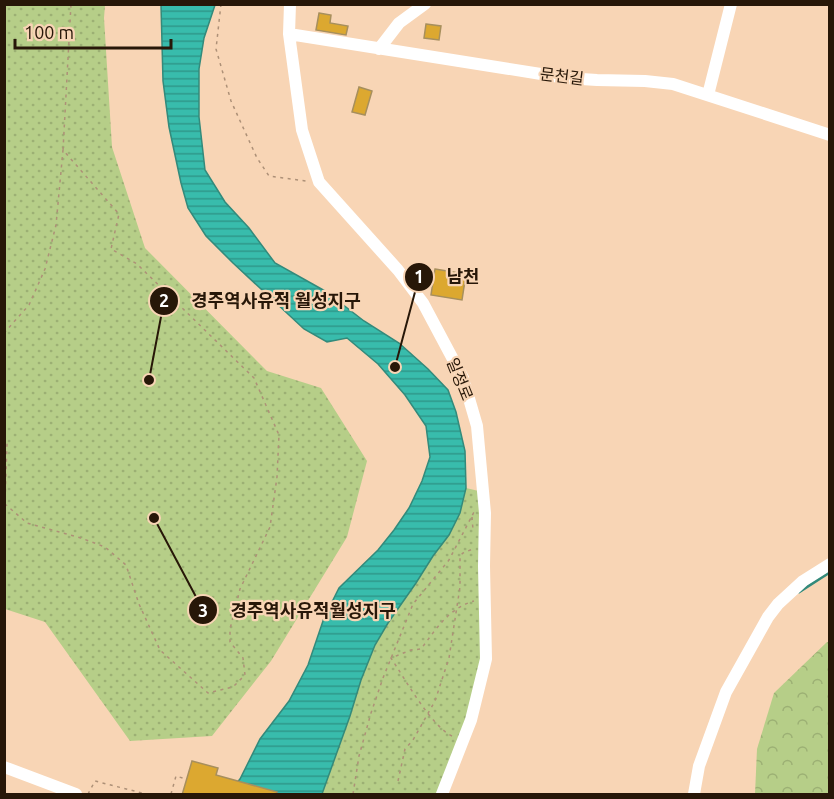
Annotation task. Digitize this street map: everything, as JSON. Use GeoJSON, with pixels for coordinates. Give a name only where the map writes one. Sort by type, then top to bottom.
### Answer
{"type":"FeatureCollection","features":[{"type":"Feature","properties":{"kind":"street","name":"일정로"},"geometry":{"type":"LineString","coordinates":[[290,4],[289,34],[302,130],[319,182],[398,270],[423,303],[463,378],[477,426],[485,513],[486,659],[471,720],[442,795]]}},
{"type":"Feature","properties":{"kind":"street"},"geometry":{"type":"LineString","coordinates":[[380,49],[399,23],[425,4]]}},
{"type":"Feature","properties":{"kind":"street"},"geometry":{"type":"LineString","coordinates":[[708,95],[731,4]]}},
{"type":"Feature","properties":{"kind":"street","name":"문천길"},"geometry":{"type":"LineString","coordinates":[[289,34],[566,78],[673,84],[830,135]]}},
{"type":"Feature","properties":{"kind":"street"},"geometry":{"type":"LineString","coordinates":[[694,795],[699,766],[726,692],[768,617],[778,604],[803,581],[830,564]]}},
{"type":"Feature","properties":{"kind":"street"},"geometry":{"type":"LineString","coordinates":[[4,767],[71,794]]}},
{"type":"Feature","properties":{"kind":"path"},"geometry":{"type":"LineString","coordinates":[[4,333],[29,305],[45,269],[56,225],[63,150],[71,4]]}},
{"type":"Feature","properties":{"kind":"path"},"geometry":{"type":"LineString","coordinates":[[221,4],[216,49],[231,101],[257,158],[268,176],[319,182]]}},
{"type":"Feature","properties":{"kind":"path"},"geometry":{"type":"LineString","coordinates":[[4,437],[8,443],[5,504],[27,523],[105,547],[126,565],[139,604],[160,650],[208,693],[233,687],[245,675],[243,658],[230,642],[230,629],[240,589],[270,527],[278,477],[279,435],[254,378],[137,264],[111,249],[119,214],[63,150]]}},
{"type":"Feature","properties":{"kind":"path"},"geometry":{"type":"LineString","coordinates":[[353,795],[362,745],[371,714],[413,604],[449,560],[483,492]]}},
{"type":"Feature","properties":{"kind":"path"},"geometry":{"type":"LineString","coordinates":[[472,516],[473,538]]}},
{"type":"Feature","properties":{"kind":"path"},"geometry":{"type":"LineString","coordinates":[[398,780],[405,749],[429,714],[449,658],[460,587],[460,556],[473,549]]}},
{"type":"Feature","properties":{"kind":"path"},"geometry":{"type":"LineString","coordinates":[[391,658],[411,650],[421,649],[447,616],[462,604],[476,600]]}},
{"type":"Feature","properties":{"kind":"path"},"geometry":{"type":"LineString","coordinates":[[391,658],[422,706],[445,732],[456,738]]}},
{"type":"Feature","properties":{"kind":"path"},"geometry":{"type":"LineString","coordinates":[[171,795],[176,776],[186,779]]}},
{"type":"Feature","properties":{"kind":"path"},"geometry":{"type":"LineString","coordinates":[[88,795],[94,781],[146,795]]}},
{"type":"Feature","properties":{"kind":"green space"},"geometry":{"type":"Polygon","coordinates":[[[4,5],[105,5],[112,147],[145,248],[267,371],[321,388],[367,461],[347,537],[271,661],[212,736],[130,741],[45,622],[5,609],[4,5]]]}},
{"type":"Feature","properties":{"kind":"green space"},"geometry":{"type":"Polygon","coordinates":[[[466,488],[483,492],[486,659],[442,794],[322,794],[375,645],[449,535],[460,513],[466,488]]]}},
{"type":"Feature","properties":{"kind":"green space"},"geometry":{"type":"Polygon","coordinates":[[[827,642],[830,642],[829,794],[755,794],[757,749],[774,693],[827,642]]]}},
{"type":"Feature","properties":{"kind":"water"},"geometry":{"type":"Polygon","coordinates":[[[161,5],[215,5],[204,38],[199,69],[199,117],[205,170],[225,202],[249,228],[275,263],[325,291],[364,321],[399,343],[428,369],[448,390],[456,412],[465,451],[466,488],[460,513],[449,535],[375,645],[322,794],[227,794],[240,779],[260,739],[289,701],[308,665],[324,618],[339,588],[378,550],[409,508],[430,457],[426,426],[405,395],[378,364],[347,338],[327,342],[304,329],[206,236],[188,208],[169,127],[163,81],[161,5]]]}},
{"type":"Feature","properties":{"kind":"building"},"geometry":{"type":"Polygon","coordinates":[[[319,13],[331,15],[330,23],[348,26],[346,35],[316,30],[319,13]]]}},
{"type":"Feature","properties":{"kind":"building"},"geometry":{"type":"Polygon","coordinates":[[[426,24],[441,26],[439,40],[424,38],[426,24]]]}},
{"type":"Feature","properties":{"kind":"building"},"geometry":{"type":"Polygon","coordinates":[[[359,87],[372,91],[365,115],[352,112],[359,87]]]}},
{"type":"Feature","properties":{"kind":"building"},"geometry":{"type":"Polygon","coordinates":[[[435,269],[466,274],[462,300],[431,295],[435,269]]]}},
{"type":"Feature","properties":{"kind":"building"},"geometry":{"type":"Polygon","coordinates":[[[192,761],[218,768],[216,775],[277,792],[276,795],[182,795],[192,761]]]}},
{"type":"Feature","properties":{"kind":"waterway"},"geometry":{"type":"LineString","coordinates":[[799,592],[830,572]]}},
{"type":"Feature","properties":{"kind":"place","name":"남천"},"geometry":{"type":"Point","coordinates":[395,367]}},
{"type":"Feature","properties":{"kind":"place","name":"경주역사유적 월성지구"},"geometry":{"type":"Point","coordinates":[149,380]}},
{"type":"Feature","properties":{"kind":"place","name":"경주역사유적월성지구"},"geometry":{"type":"Point","coordinates":[154,518]}}]}
